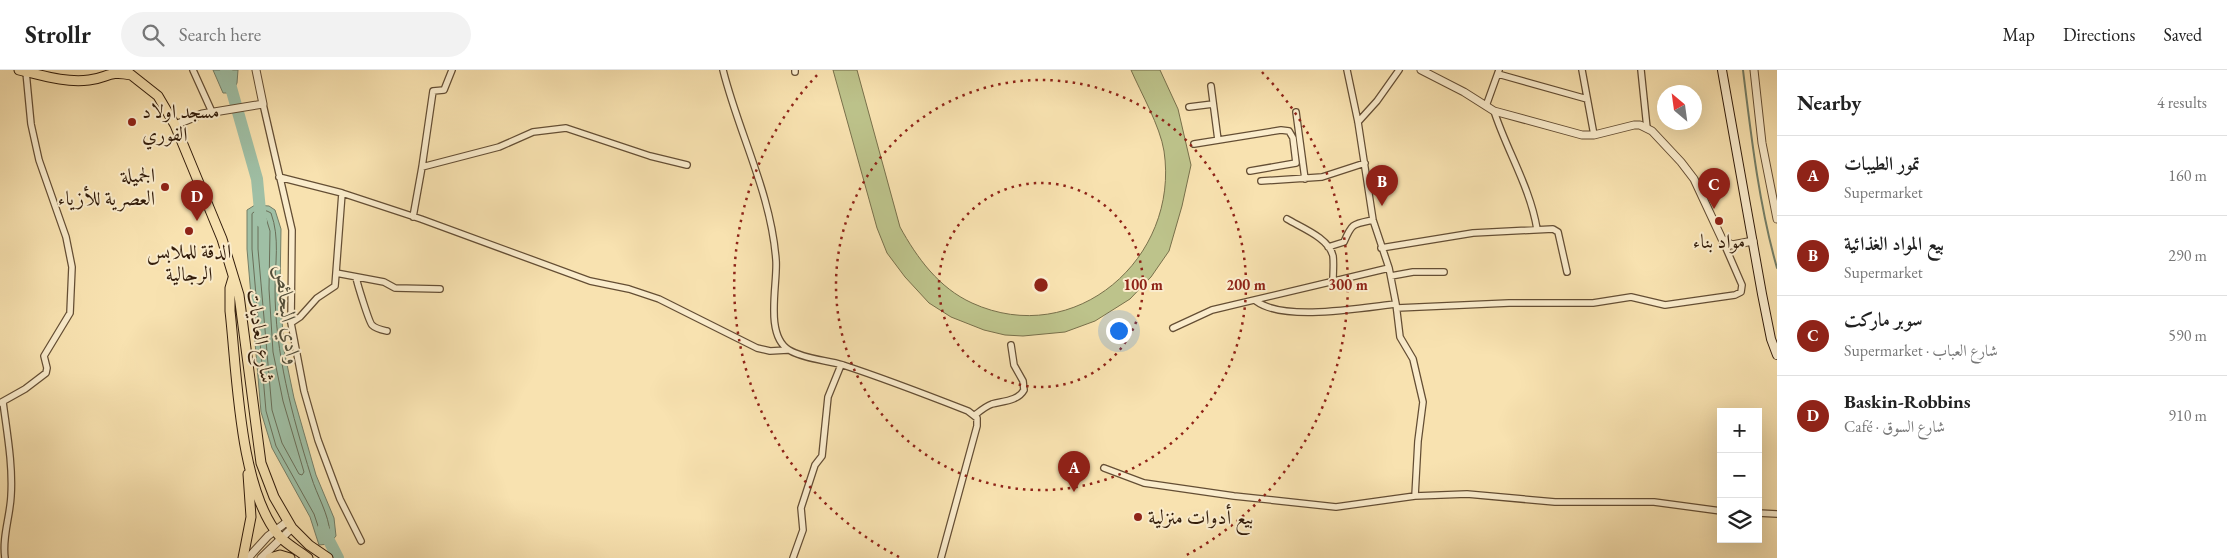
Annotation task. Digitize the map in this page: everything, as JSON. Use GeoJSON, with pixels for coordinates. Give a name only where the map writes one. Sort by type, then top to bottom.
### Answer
{"type":"FeatureCollection","features":[{"type":"Feature","properties":{"kind":"main road"},"geometry":{"type":"LineString","coordinates":[[89,80],[94,70]]}},
{"type":"Feature","properties":{"kind":"main road"},"geometry":{"type":"LineString","coordinates":[[125,70],[158,96],[175,125],[222,239],[233,278]]}},
{"type":"Feature","properties":{"kind":"main road"},"geometry":{"type":"LineString","coordinates":[[1722,70],[1771,339],[1777,355]]}},
{"type":"Feature","properties":{"kind":"main road"},"geometry":{"type":"LineString","coordinates":[[22,71],[60,80],[89,80],[117,72],[133,76]]}},
{"type":"Feature","properties":{"kind":"main road","name":"شارع العاديات"},"geometry":{"type":"LineString","coordinates":[[233,278],[230,288],[230,311],[247,464],[263,506],[278,534],[308,558]]}},
{"type":"Feature","properties":{"kind":"main road","name":"شارع العاديات"},"geometry":{"type":"LineString","coordinates":[[233,278],[239,295],[262,463],[274,497],[290,524],[309,545],[328,558]]}},
{"type":"Feature","properties":{"kind":"main road"},"geometry":{"type":"LineString","coordinates":[[242,558],[251,517],[247,464]]}},
{"type":"Feature","properties":{"kind":"main road"},"geometry":{"type":"LineString","coordinates":[[270,558],[280,555],[290,558]]}},
{"type":"Feature","properties":{"kind":"street"},"geometry":{"type":"LineString","coordinates":[[192,70],[212,112]]}},
{"type":"Feature","properties":{"kind":"street"},"geometry":{"type":"LineString","coordinates":[[256,70],[292,230],[291,323],[304,391],[318,440],[340,499],[361,541]]}},
{"type":"Feature","properties":{"kind":"street"},"geometry":{"type":"LineString","coordinates":[[413,216],[433,91],[444,90],[452,70]]}},
{"type":"Feature","properties":{"kind":"street"},"geometry":{"type":"LineString","coordinates":[[723,70],[770,216],[777,271],[774,324],[782,343],[788,350]]}},
{"type":"Feature","properties":{"kind":"street"},"geometry":{"type":"LineString","coordinates":[[1347,70],[1358,122],[1373,220],[1391,276],[1397,306],[1400,337],[1413,359],[1423,402],[1418,441],[1415,496]]}},
{"type":"Feature","properties":{"kind":"street"},"geometry":{"type":"LineString","coordinates":[[1358,122],[1377,101],[1399,70]]}},
{"type":"Feature","properties":{"kind":"street"},"geometry":{"type":"LineString","coordinates":[[1256,300],[1268,308],[1307,312],[1397,306],[1593,303],[1631,298],[1660,305],[1740,292],[1742,285],[1694,179],[1681,162],[1647,128],[1634,125],[1594,135],[1582,135],[1494,111],[1421,70]]}},
{"type":"Feature","properties":{"kind":"street"},"geometry":{"type":"LineString","coordinates":[[1582,70],[1594,135]]}},
{"type":"Feature","properties":{"kind":"street"},"geometry":{"type":"LineString","coordinates":[[1641,70],[1647,128]]}},
{"type":"Feature","properties":{"kind":"street"},"geometry":{"type":"LineString","coordinates":[[1754,70],[1762,143],[1777,219]]}},
{"type":"Feature","properties":{"kind":"street"},"geometry":{"type":"LineString","coordinates":[[4,558],[3,547],[11,496],[8,442],[1,402],[46,373],[47,368],[44,356],[70,313],[72,267],[66,237],[39,160],[22,71]]}},
{"type":"Feature","properties":{"kind":"street"},"geometry":{"type":"LineString","coordinates":[[1486,106],[1499,72],[1587,99]]}},
{"type":"Feature","properties":{"kind":"street"},"geometry":{"type":"LineString","coordinates":[[1211,86],[1218,140]]}},
{"type":"Feature","properties":{"kind":"street"},"geometry":{"type":"LineString","coordinates":[[175,125],[212,112],[263,104]]}},
{"type":"Feature","properties":{"kind":"street"},"geometry":{"type":"LineString","coordinates":[[1188,107],[1214,104]]}},
{"type":"Feature","properties":{"kind":"street"},"geometry":{"type":"LineString","coordinates":[[1494,111],[1504,142],[1528,190],[1537,229]]}},
{"type":"Feature","properties":{"kind":"street"},"geometry":{"type":"LineString","coordinates":[[1296,112],[1306,179]]}},
{"type":"Feature","properties":{"kind":"street"},"geometry":{"type":"LineString","coordinates":[[422,167],[500,147],[533,132],[566,128],[650,156],[687,165]]}},
{"type":"Feature","properties":{"kind":"street"},"geometry":{"type":"LineString","coordinates":[[1194,144],[1280,130],[1289,131],[1293,138],[1296,163],[1250,171]]}},
{"type":"Feature","properties":{"kind":"street"},"geometry":{"type":"LineString","coordinates":[[1261,181],[1306,179],[1331,175],[1365,163]]}},
{"type":"Feature","properties":{"kind":"street"},"geometry":{"type":"LineString","coordinates":[[279,177],[342,193],[413,216],[590,281],[629,288],[659,299],[757,348],[770,351],[788,350],[841,365],[904,385],[975,415]]}},
{"type":"Feature","properties":{"kind":"street"},"geometry":{"type":"LineString","coordinates":[[291,323],[300,317],[316,298],[335,286],[342,193]]}},
{"type":"Feature","properties":{"kind":"street"},"geometry":{"type":"LineString","coordinates":[[1287,219],[1319,238],[1328,247],[1333,256],[1333,280]]}},
{"type":"Feature","properties":{"kind":"street"},"geometry":{"type":"LineString","coordinates":[[1328,247],[1342,244],[1346,239],[1347,232],[1353,225],[1373,220]]}},
{"type":"Feature","properties":{"kind":"street"},"geometry":{"type":"LineString","coordinates":[[1381,248],[1473,233],[1553,229],[1558,232],[1567,272]]}},
{"type":"Feature","properties":{"kind":"street"},"geometry":{"type":"LineString","coordinates":[[1722,239],[1732,245],[1753,241]]}},
{"type":"Feature","properties":{"kind":"street"},"geometry":{"type":"LineString","coordinates":[[1173,328],[1205,312],[1389,268]]}},
{"type":"Feature","properties":{"kind":"street"},"geometry":{"type":"LineString","coordinates":[[1391,276],[1413,272],[1444,272]]}},
{"type":"Feature","properties":{"kind":"street"},"geometry":{"type":"LineString","coordinates":[[336,273],[384,282],[395,288],[440,289]]}},
{"type":"Feature","properties":{"kind":"street"},"geometry":{"type":"LineString","coordinates":[[356,277],[357,289],[364,300],[367,315],[372,325],[387,331]]}},
{"type":"Feature","properties":{"kind":"street"},"geometry":{"type":"LineString","coordinates":[[975,415],[991,405],[1022,394],[1024,390],[1023,381],[1014,365],[1011,345]]}},
{"type":"Feature","properties":{"kind":"street"},"geometry":{"type":"LineString","coordinates":[[792,558],[803,530],[801,508],[815,465],[822,456],[828,397],[841,365]]}},
{"type":"Feature","properties":{"kind":"street"},"geometry":{"type":"LineString","coordinates":[[941,558],[977,426],[975,415]]}},
{"type":"Feature","properties":{"kind":"street"},"geometry":{"type":"LineString","coordinates":[[1104,468],[1144,483],[1234,496],[1336,507],[1415,496],[1467,494],[1555,502],[1654,502],[1717,510]]}},
{"type":"Feature","properties":{"kind":"street"},"geometry":{"type":"LineString","coordinates":[[1762,513],[1777,514]]}},
{"type":"Feature","properties":{"kind":"street"},"geometry":{"type":"LineString","coordinates":[[248,558],[290,524]]}},
{"type":"Feature","properties":{"kind":"street"},"geometry":{"type":"LineString","coordinates":[[261,558],[278,534]]}},
{"type":"Feature","properties":{"kind":"shaded area"},"geometry":{"type":"Polygon","coordinates":[[[833,70],[857,70],[900,227],[930,271],[949,289],[972,303],[1010,314],[1048,314],[1082,304],[1113,285],[1137,259],[1155,227],[1165,190],[1164,151],[1154,120],[1131,70],[1160,70],[1178,109],[1191,165],[1169,251],[1151,277],[1130,299],[1095,321],[1065,332],[1023,336],[1005,335],[984,330],[951,317],[929,303],[905,277],[887,253],[877,228],[833,70]]]}},
{"type":"Feature","properties":{"kind":"water"},"geometry":{"type":"Polygon","coordinates":[[[213,70],[238,70],[237,83],[232,93],[223,93],[213,70]]]}},
{"type":"Feature","properties":{"kind":"water","name":"وادي البحائص"},"geometry":{"type":"Polygon","coordinates":[[[255,205],[269,206],[275,210],[281,229],[280,289],[284,350],[294,398],[316,475],[334,518],[336,536],[329,544],[319,545],[310,517],[272,448],[261,412],[247,249],[247,210],[255,205]]]}},
{"type":"Feature","properties":{"kind":"waterway","name":"وادي البحائص"},"geometry":{"type":"LineString","coordinates":[[226,70],[257,179],[261,221]]}},
{"type":"Feature","properties":{"kind":"waterway"},"geometry":{"type":"LineString","coordinates":[[1743,70],[1760,195],[1777,268]]}},
{"type":"Feature","properties":{"kind":"waterway","name":"وادي البحائص"},"geometry":{"type":"LineString","coordinates":[[323,529],[338,558]]}},
{"type":"Feature","properties":{"kind":"place","name":"مسجد اولاد الفوري"},"geometry":{"type":"Point","coordinates":[132,122]}},
{"type":"Feature","properties":{"kind":"place","name":"الجميلة العصرية للأزياء"},"geometry":{"type":"Point","coordinates":[165,187]}},
{"type":"Feature","properties":{"kind":"place","name":"بيع المواد الغذائية"},"geometry":{"type":"Point","coordinates":[1382,206]}},
{"type":"Feature","properties":{"kind":"place","name":"سوبر ماركت"},"geometry":{"type":"Point","coordinates":[1714,209]}},
{"type":"Feature","properties":{"kind":"place","name":"Baskin-Robbins"},"geometry":{"type":"Point","coordinates":[197,221]}},
{"type":"Feature","properties":{"kind":"place","name":"مواد بناء"},"geometry":{"type":"Point","coordinates":[1719,221]}},
{"type":"Feature","properties":{"kind":"place","name":"الدقة للملابس الرجالية"},"geometry":{"type":"Point","coordinates":[189,231]}},
{"type":"Feature","properties":{"kind":"place","name":"تمور الطيبات"},"geometry":{"type":"Point","coordinates":[1074,492]}},
{"type":"Feature","properties":{"kind":"place","name":"بيع أدوات منزلية"},"geometry":{"type":"Point","coordinates":[1138,517]}}]}
